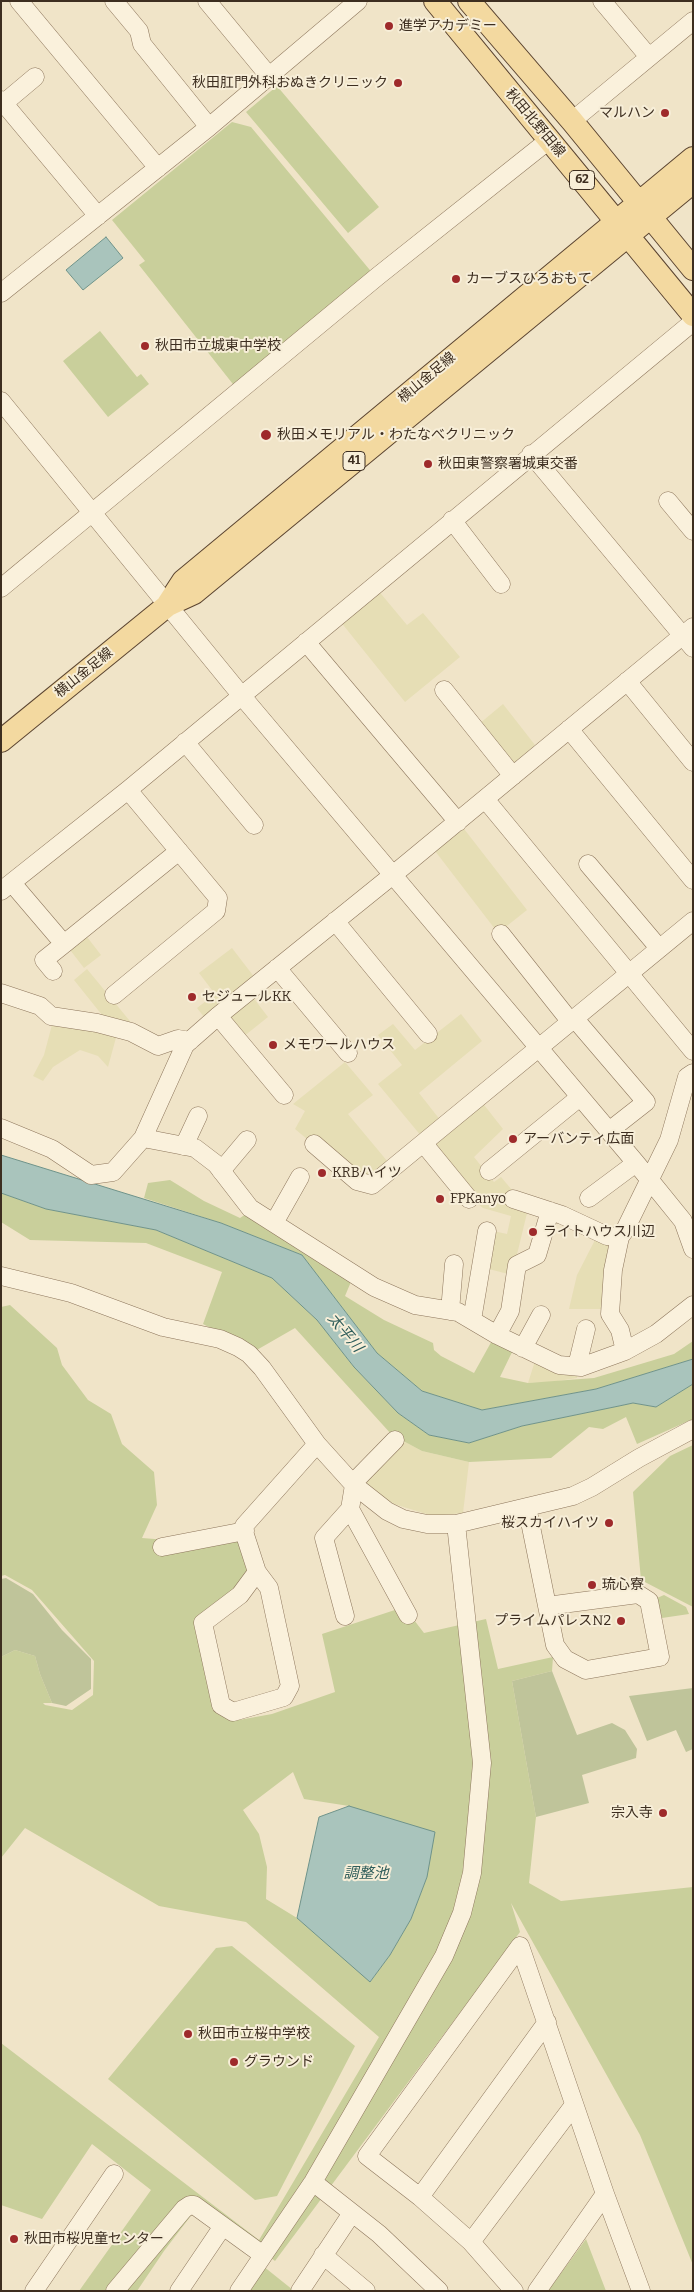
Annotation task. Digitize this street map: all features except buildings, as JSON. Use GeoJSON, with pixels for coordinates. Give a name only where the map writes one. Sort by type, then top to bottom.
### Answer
{"type":"FeatureCollection","features":[{"type":"Feature","properties":{"kind":"main road","name":"秋田北野田線"},"geometry":{"type":"LineString","coordinates":[[435,1],[693,315]]}},
{"type":"Feature","properties":{"kind":"main road","name":"62"},"geometry":{"type":"LineString","coordinates":[[470,1],[572,121],[693,269]]}},
{"type":"Feature","properties":{"kind":"main road","name":"横山金足線"},"geometry":{"type":"LineString","coordinates":[[1,742],[168,605],[184,581],[391,419],[645,209],[693,158]]}},
{"type":"Feature","properties":{"kind":"main road","name":"横山金足線"},"geometry":{"type":"LineString","coordinates":[[645,209],[693,182]]}},
{"type":"Feature","properties":{"kind":"street"},"geometry":{"type":"LineString","coordinates":[[20,1],[158,168]]}},
{"type":"Feature","properties":{"kind":"street"},"geometry":{"type":"LineString","coordinates":[[114,1],[139,31],[142,44],[209,127]]}},
{"type":"Feature","properties":{"kind":"street"},"geometry":{"type":"LineString","coordinates":[[207,1],[269,76]]}},
{"type":"Feature","properties":{"kind":"street"},"geometry":{"type":"LineString","coordinates":[[5,283],[98,216],[209,127],[358,1]]}},
{"type":"Feature","properties":{"kind":"street"},"geometry":{"type":"LineString","coordinates":[[602,1],[649,58]]}},
{"type":"Feature","properties":{"kind":"street"},"geometry":{"type":"LineString","coordinates":[[572,121],[693,21]]}},
{"type":"Feature","properties":{"kind":"street"},"geometry":{"type":"LineString","coordinates":[[35,77],[3,101],[98,216]]}},
{"type":"Feature","properties":{"kind":"street"},"geometry":{"type":"LineString","coordinates":[[1,588],[378,276],[549,140]]}},
{"type":"Feature","properties":{"kind":"street"},"geometry":{"type":"LineString","coordinates":[[64,944],[7,887],[128,790],[241,694],[693,322]]}},
{"type":"Feature","properties":{"kind":"street"},"geometry":{"type":"LineString","coordinates":[[1,401],[241,694],[636,1163],[683,1221],[693,1249]]}},
{"type":"Feature","properties":{"kind":"street"},"geometry":{"type":"LineString","coordinates":[[1,1128],[52,1149],[91,1174],[113,1172],[143,1138],[185,1046],[190,1041],[627,681],[689,637],[532,454]]}},
{"type":"Feature","properties":{"kind":"street"},"geometry":{"type":"LineString","coordinates":[[668,500],[693,531]]}},
{"type":"Feature","properties":{"kind":"street"},"geometry":{"type":"LineString","coordinates":[[452,520],[502,584]]}},
{"type":"Feature","properties":{"kind":"street"},"geometry":{"type":"LineString","coordinates":[[306,642],[458,822]]}},
{"type":"Feature","properties":{"kind":"street"},"geometry":{"type":"LineString","coordinates":[[627,681],[693,762]]}},
{"type":"Feature","properties":{"kind":"street"},"geometry":{"type":"LineString","coordinates":[[444,690],[513,776]]}},
{"type":"Feature","properties":{"kind":"street"},"geometry":{"type":"LineString","coordinates":[[569,730],[693,880]]}},
{"type":"Feature","properties":{"kind":"street"},"geometry":{"type":"LineString","coordinates":[[185,742],[254,825]]}},
{"type":"Feature","properties":{"kind":"street"},"geometry":{"type":"LineString","coordinates":[[114,995],[216,912],[218,898],[128,790]]}},
{"type":"Feature","properties":{"kind":"street"},"geometry":{"type":"LineString","coordinates":[[485,799],[693,1051]]}},
{"type":"Feature","properties":{"kind":"street"},"geometry":{"type":"LineString","coordinates":[[53,971],[44,960],[179,851]]}},
{"type":"Feature","properties":{"kind":"street"},"geometry":{"type":"LineString","coordinates":[[588,864],[659,948]]}},
{"type":"Feature","properties":{"kind":"street"},"geometry":{"type":"LineString","coordinates":[[336,921],[428,1034]]}},
{"type":"Feature","properties":{"kind":"street"},"geometry":{"type":"LineString","coordinates":[[314,1144],[357,1181],[372,1186],[693,921]]}},
{"type":"Feature","properties":{"kind":"street"},"geometry":{"type":"LineString","coordinates":[[501,934],[573,1020],[646,1102],[609,1131]]}},
{"type":"Feature","properties":{"kind":"street"},"geometry":{"type":"LineString","coordinates":[[277,968],[348,1053]]}},
{"type":"Feature","properties":{"kind":"street"},"geometry":{"type":"LineString","coordinates":[[1,993],[40,1006],[51,1016],[96,1023],[131,1032],[158,1046],[178,1039],[190,1041]]}},
{"type":"Feature","properties":{"kind":"street"},"geometry":{"type":"LineString","coordinates":[[218,1016],[284,1095]]}},
{"type":"Feature","properties":{"kind":"street"},"geometry":{"type":"LineString","coordinates":[[625,1351],[620,1330],[610,1314],[613,1270],[620,1237],[650,1181],[669,1140],[687,1077],[693,1073]]}},
{"type":"Feature","properties":{"kind":"street"},"geometry":{"type":"LineString","coordinates":[[489,1171],[580,1097]]}},
{"type":"Feature","properties":{"kind":"street"},"geometry":{"type":"LineString","coordinates":[[184,1146],[198,1116]]}},
{"type":"Feature","properties":{"kind":"street"},"geometry":{"type":"LineString","coordinates":[[143,1138],[195,1148],[216,1164],[250,1208],[374,1287],[415,1305],[450,1310],[560,1365],[577,1366],[625,1351],[656,1334],[693,1305]]}},
{"type":"Feature","properties":{"kind":"street"},"geometry":{"type":"LineString","coordinates":[[221,1170],[247,1140]]}},
{"type":"Feature","properties":{"kind":"street"},"geometry":{"type":"LineString","coordinates":[[424,1144],[468,1199]]}},
{"type":"Feature","properties":{"kind":"street"},"geometry":{"type":"LineString","coordinates":[[589,1198],[636,1163]]}},
{"type":"Feature","properties":{"kind":"street"},"geometry":{"type":"LineString","coordinates":[[274,1223],[300,1177]]}},
{"type":"Feature","properties":{"kind":"street"},"geometry":{"type":"LineString","coordinates":[[513,1199],[550,1211],[606,1236],[620,1237]]}},
{"type":"Feature","properties":{"kind":"street"},"geometry":{"type":"LineString","coordinates":[[497,1335],[510,1311],[517,1265],[537,1255],[550,1211]]}},
{"type":"Feature","properties":{"kind":"street"},"geometry":{"type":"LineString","coordinates":[[472,1320],[487,1231]]}},
{"type":"Feature","properties":{"kind":"street"},"geometry":{"type":"LineString","coordinates":[[450,1310],[454,1264]]}},
{"type":"Feature","properties":{"kind":"street"},"geometry":{"type":"LineString","coordinates":[[1,1276],[71,1293],[163,1327],[220,1339],[238,1347],[249,1354],[262,1368],[317,1444],[354,1484],[387,1511],[403,1519],[427,1524],[456,1524],[572,1496],[592,1487],[639,1458],[693,1429]]}},
{"type":"Feature","properties":{"kind":"street"},"geometry":{"type":"LineString","coordinates":[[523,1348],[541,1315]]}},
{"type":"Feature","properties":{"kind":"street"},"geometry":{"type":"LineString","coordinates":[[577,1366],[586,1329]]}},
{"type":"Feature","properties":{"kind":"street"},"geometry":{"type":"LineString","coordinates":[[345,1616],[324,1538],[350,1509],[354,1484],[395,1440]]}},
{"type":"Feature","properties":{"kind":"street"},"geometry":{"type":"LineString","coordinates":[[257,1572],[240,1595],[204,1623],[221,1705],[233,1712],[284,1697],[290,1686],[269,1588],[257,1572],[244,1526],[317,1444]]}},
{"type":"Feature","properties":{"kind":"street"},"geometry":{"type":"LineString","coordinates":[[527,1507],[554,1645],[566,1659],[586,1670],[660,1657],[649,1600],[638,1594],[547,1606]]}},
{"type":"Feature","properties":{"kind":"street"},"geometry":{"type":"LineString","coordinates":[[350,1509],[408,1615]]}},
{"type":"Feature","properties":{"kind":"street"},"geometry":{"type":"LineString","coordinates":[[239,2291],[313,2182],[444,1956],[462,1913],[472,1873],[482,1763],[456,1524]]}},
{"type":"Feature","properties":{"kind":"street"},"geometry":{"type":"LineString","coordinates":[[162,1547],[245,1531]]}},
{"type":"Feature","properties":{"kind":"street"},"geometry":{"type":"LineString","coordinates":[[514,2291],[471,2242],[420,2197],[367,2156],[520,1946],[605,2194],[641,2291]]}},
{"type":"Feature","properties":{"kind":"street"},"geometry":{"type":"LineString","coordinates":[[420,2197],[547,2022]]}},
{"type":"Feature","properties":{"kind":"street"},"geometry":{"type":"LineString","coordinates":[[471,2242],[574,2105]]}},
{"type":"Feature","properties":{"kind":"street"},"geometry":{"type":"LineString","coordinates":[[34,2291],[114,2174]]}},
{"type":"Feature","properties":{"kind":"street"},"geometry":{"type":"LineString","coordinates":[[313,2182],[379,2234],[438,2291]]}},
{"type":"Feature","properties":{"kind":"street"},"geometry":{"type":"LineString","coordinates":[[537,2291],[605,2194]]}},
{"type":"Feature","properties":{"kind":"street"},"geometry":{"type":"LineString","coordinates":[[115,2291],[184,2209],[190,2205],[194,2205],[263,2255]]}},
{"type":"Feature","properties":{"kind":"street"},"geometry":{"type":"LineString","coordinates":[[300,2291],[352,2213]]}},
{"type":"Feature","properties":{"kind":"street"},"geometry":{"type":"LineString","coordinates":[[179,2291],[223,2226]]}},
{"type":"Feature","properties":{"kind":"street"},"geometry":{"type":"LineString","coordinates":[[323,2255],[366,2291]]}},
{"type":"Feature","properties":{"kind":"shaded area"},"geometry":{"type":"Polygon","coordinates":[[[377,589],[407,625],[423,613],[460,657],[405,702],[340,621],[377,589]]]}},
{"type":"Feature","properties":{"kind":"shaded area"},"geometry":{"type":"Polygon","coordinates":[[[503,704],[535,745],[512,766],[479,724],[503,704]]]}},
{"type":"Feature","properties":{"kind":"shaded area"},"geometry":{"type":"Polygon","coordinates":[[[461,825],[527,910],[498,933],[432,847],[461,825]]]}},
{"type":"Feature","properties":{"kind":"shaded area"},"geometry":{"type":"Polygon","coordinates":[[[84,933],[101,955],[84,968],[67,946],[84,933]]]}},
{"type":"Feature","properties":{"kind":"shaded area"},"geometry":{"type":"Polygon","coordinates":[[[232,948],[255,978],[204,1017],[197,1008],[215,994],[199,973],[232,948]]]}},
{"type":"Feature","properties":{"kind":"shaded area"},"geometry":{"type":"Polygon","coordinates":[[[87,969],[134,1026],[106,1020],[74,980],[87,969]]]}},
{"type":"Feature","properties":{"kind":"shaded area"},"geometry":{"type":"Polygon","coordinates":[[[252,996],[268,1017],[243,1037],[226,1016],[252,996]]]}},
{"type":"Feature","properties":{"kind":"shaded area"},"geometry":{"type":"Polygon","coordinates":[[[461,1014],[482,1041],[419,1093],[441,1121],[422,1137],[378,1084],[402,1065],[378,1035],[393,1024],[415,1050],[461,1014]]]}},
{"type":"Feature","properties":{"kind":"shaded area"},"geometry":{"type":"Polygon","coordinates":[[[53,1021],[117,1034],[108,1067],[98,1056],[80,1050],[53,1067],[43,1081],[33,1076],[44,1055],[53,1021]]]}},
{"type":"Feature","properties":{"kind":"shaded area"},"geometry":{"type":"Polygon","coordinates":[[[345,1062],[373,1095],[348,1114],[393,1168],[357,1181],[295,1129],[305,1111],[293,1104],[345,1062]]]}},
{"type":"Feature","properties":{"kind":"shaded area"},"geometry":{"type":"Polygon","coordinates":[[[481,1101],[503,1129],[474,1157],[494,1182],[501,1177],[528,1209],[512,1275],[485,1268],[493,1231],[507,1234],[511,1216],[483,1208],[474,1201],[429,1144],[481,1101]]]}},
{"type":"Feature","properties":{"kind":"shaded area"},"geometry":{"type":"Polygon","coordinates":[[[596,1238],[615,1240],[603,1309],[569,1309],[577,1275],[596,1238]]]}},
{"type":"Feature","properties":{"kind":"shaded area"},"geometry":{"type":"Polygon","coordinates":[[[535,1361],[579,1369],[577,1378],[528,1383],[535,1361]]]}},
{"type":"Feature","properties":{"kind":"shaded area"},"geometry":{"type":"Polygon","coordinates":[[[392,1435],[422,1451],[469,1462],[463,1513],[433,1516],[394,1504],[351,1476],[392,1435]]]}},
{"type":"Feature","properties":{"kind":"green space"},"geometry":{"type":"Polygon","coordinates":[[[277,86],[379,207],[348,233],[246,112],[277,86]]]}},
{"type":"Feature","properties":{"kind":"green space"},"geometry":{"type":"Polygon","coordinates":[[[232,122],[251,127],[374,275],[236,388],[139,265],[145,261],[112,220],[232,122]]]}},
{"type":"Feature","properties":{"kind":"green space"},"geometry":{"type":"Polygon","coordinates":[[[100,331],[137,377],[141,374],[149,384],[108,417],[63,361],[100,331]]]}},
{"type":"Feature","properties":{"kind":"green space"},"geometry":{"type":"Polygon","coordinates":[[[170,1180],[204,1201],[240,1218],[246,1214],[353,1277],[345,1296],[384,1320],[433,1343],[434,1350],[441,1356],[474,1373],[494,1337],[514,1348],[500,1377],[528,1383],[594,1378],[674,1354],[693,1341],[693,1359],[596,1389],[482,1410],[422,1391],[377,1353],[302,1255],[221,1223],[144,1198],[148,1183],[170,1180]]]}},
{"type":"Feature","properties":{"kind":"green space"},"geometry":{"type":"Polygon","coordinates":[[[1,1193],[46,1209],[156,1230],[272,1278],[317,1320],[354,1367],[398,1413],[429,1435],[469,1443],[522,1426],[633,1403],[656,1407],[693,1384],[693,1419],[637,1444],[626,1417],[603,1429],[589,1427],[551,1458],[469,1462],[422,1451],[392,1435],[295,1328],[255,1351],[203,1324],[222,1272],[146,1243],[30,1240],[1,1222],[1,1193]]]}},
{"type":"Feature","properties":{"kind":"green space"},"geometry":{"type":"Polygon","coordinates":[[[10,1305],[57,1348],[62,1365],[88,1400],[111,1414],[122,1444],[154,1472],[157,1505],[142,1538],[180,1541],[236,1531],[249,1563],[244,1586],[197,1626],[214,1702],[239,1720],[272,1714],[335,1692],[322,1634],[404,1607],[424,1633],[486,1619],[498,1669],[553,1657],[552,1671],[512,1681],[536,1817],[529,1883],[561,1901],[693,1887],[693,2265],[640,2135],[511,1903],[520,1932],[275,2261],[200,2204],[164,2251],[137,2291],[79,2291],[151,2190],[92,2144],[42,2219],[1,2205],[1,2043],[259,2240],[379,2037],[246,1922],[159,1906],[25,1828],[1,1858],[1,1657],[15,1650],[35,1656],[52,1703],[43,1703],[72,1710],[93,1695],[94,1661],[32,1590],[5,1575],[1,1576],[1,1307],[10,1305]],[[293,1772],[243,1810],[259,1834],[267,1867],[266,1899],[297,1918],[371,1981],[390,1955],[411,1919],[427,1877],[349,1806],[304,1799],[293,1772]]]}},
{"type":"Feature","properties":{"kind":"green space"},"geometry":{"type":"Polygon","coordinates":[[[693,1445],[693,1607],[641,1580],[633,1492],[670,1456],[693,1445]]]}},
{"type":"Feature","properties":{"kind":"green space"},"geometry":{"type":"Polygon","coordinates":[[[6,1578],[33,1594],[62,1630],[91,1659],[91,1689],[66,1706],[52,1703],[35,1656],[15,1650],[1,1657],[1,1579],[6,1578]]]}},
{"type":"Feature","properties":{"kind":"green space"},"geometry":{"type":"Polygon","coordinates":[[[664,1595],[686,1607],[689,1614],[662,1618],[657,1598],[664,1595]]]}},
{"type":"Feature","properties":{"kind":"green space"},"geometry":{"type":"Polygon","coordinates":[[[552,1671],[577,1735],[612,1723],[625,1730],[637,1749],[636,1758],[582,1775],[589,1803],[536,1817],[512,1681],[552,1671]]]}},
{"type":"Feature","properties":{"kind":"green space"},"geometry":{"type":"Polygon","coordinates":[[[693,1688],[693,1749],[686,1752],[676,1730],[647,1741],[629,1696],[693,1688]]]}},
{"type":"Feature","properties":{"kind":"green space","name":"グラウンド"},"geometry":{"type":"Polygon","coordinates":[[[232,1946],[355,2046],[277,2196],[255,2200],[108,2079],[216,1948],[232,1946]]]}},
{"type":"Feature","properties":{"kind":"green space"},"geometry":{"type":"Polygon","coordinates":[[[586,2239],[606,2291],[548,2291],[586,2239]]]}},
{"type":"Feature","properties":{"kind":"green space"},"geometry":{"type":"Polygon","coordinates":[[[263,2266],[293,2290],[293,2291],[247,2291],[263,2266]]]}},
{"type":"Feature","properties":{"kind":"water"},"geometry":{"type":"Polygon","coordinates":[[[106,237],[123,258],[83,290],[66,270],[106,237]]]}},
{"type":"Feature","properties":{"kind":"water","name":"太平川"},"geometry":{"type":"Polygon","coordinates":[[[1,1155],[221,1223],[302,1255],[377,1353],[422,1391],[482,1410],[596,1389],[693,1359],[693,1384],[656,1407],[633,1403],[522,1426],[469,1443],[429,1435],[398,1413],[354,1367],[317,1320],[272,1278],[156,1230],[46,1209],[1,1193],[1,1155]]]}},
{"type":"Feature","properties":{"kind":"water","name":"調整池"},"geometry":{"type":"Polygon","coordinates":[[[349,1806],[435,1832],[427,1877],[411,1919],[390,1955],[370,1982],[297,1918],[319,1817],[349,1806]]]}},
{"type":"Feature","properties":{"kind":"place","name":"進学アカデミー"},"geometry":{"type":"Point","coordinates":[389,26]}},
{"type":"Feature","properties":{"kind":"place","name":"秋田肛門外科おぬきクリニック"},"geometry":{"type":"Point","coordinates":[398,83]}},
{"type":"Feature","properties":{"kind":"place","name":"マルハン"},"geometry":{"type":"Point","coordinates":[665,113]}},
{"type":"Feature","properties":{"kind":"place","name":"カーブスひろおもて"},"geometry":{"type":"Point","coordinates":[456,279]}},
{"type":"Feature","properties":{"kind":"place","name":"秋田市立城東中学校"},"geometry":{"type":"Point","coordinates":[145,346]}},
{"type":"Feature","properties":{"kind":"place","name":"秋田メモリアル・わたなべクリニック"},"geometry":{"type":"Point","coordinates":[266,435]}},
{"type":"Feature","properties":{"kind":"place","name":"秋田東警察署城東交番"},"geometry":{"type":"Point","coordinates":[428,464]}},
{"type":"Feature","properties":{"kind":"place","name":"セジュールKK"},"geometry":{"type":"Point","coordinates":[192,997]}},
{"type":"Feature","properties":{"kind":"place","name":"メモワールハウス"},"geometry":{"type":"Point","coordinates":[273,1045]}},
{"type":"Feature","properties":{"kind":"place","name":"アーバンティ広面"},"geometry":{"type":"Point","coordinates":[513,1139]}},
{"type":"Feature","properties":{"kind":"place","name":"KRBハイツ"},"geometry":{"type":"Point","coordinates":[322,1173]}},
{"type":"Feature","properties":{"kind":"place","name":"FPKanyo"},"geometry":{"type":"Point","coordinates":[440,1199]}},
{"type":"Feature","properties":{"kind":"place","name":"ライトハウス川辺"},"geometry":{"type":"Point","coordinates":[533,1232]}},
{"type":"Feature","properties":{"kind":"place","name":"桜スカイハイツ"},"geometry":{"type":"Point","coordinates":[609,1523]}},
{"type":"Feature","properties":{"kind":"place","name":"琉心寮"},"geometry":{"type":"Point","coordinates":[592,1585]}},
{"type":"Feature","properties":{"kind":"place","name":"プライムパレスN2"},"geometry":{"type":"Point","coordinates":[621,1621]}},
{"type":"Feature","properties":{"kind":"place","name":"宗入寺"},"geometry":{"type":"Point","coordinates":[663,1813]}},
{"type":"Feature","properties":{"kind":"place","name":"秋田市立桜中学校"},"geometry":{"type":"Point","coordinates":[188,2034]}},
{"type":"Feature","properties":{"kind":"place","name":"グラウンド"},"geometry":{"type":"Point","coordinates":[234,2062]}},
{"type":"Feature","properties":{"kind":"place","name":"秋田市桜児童センター"},"geometry":{"type":"Point","coordinates":[14,2239]}}]}
